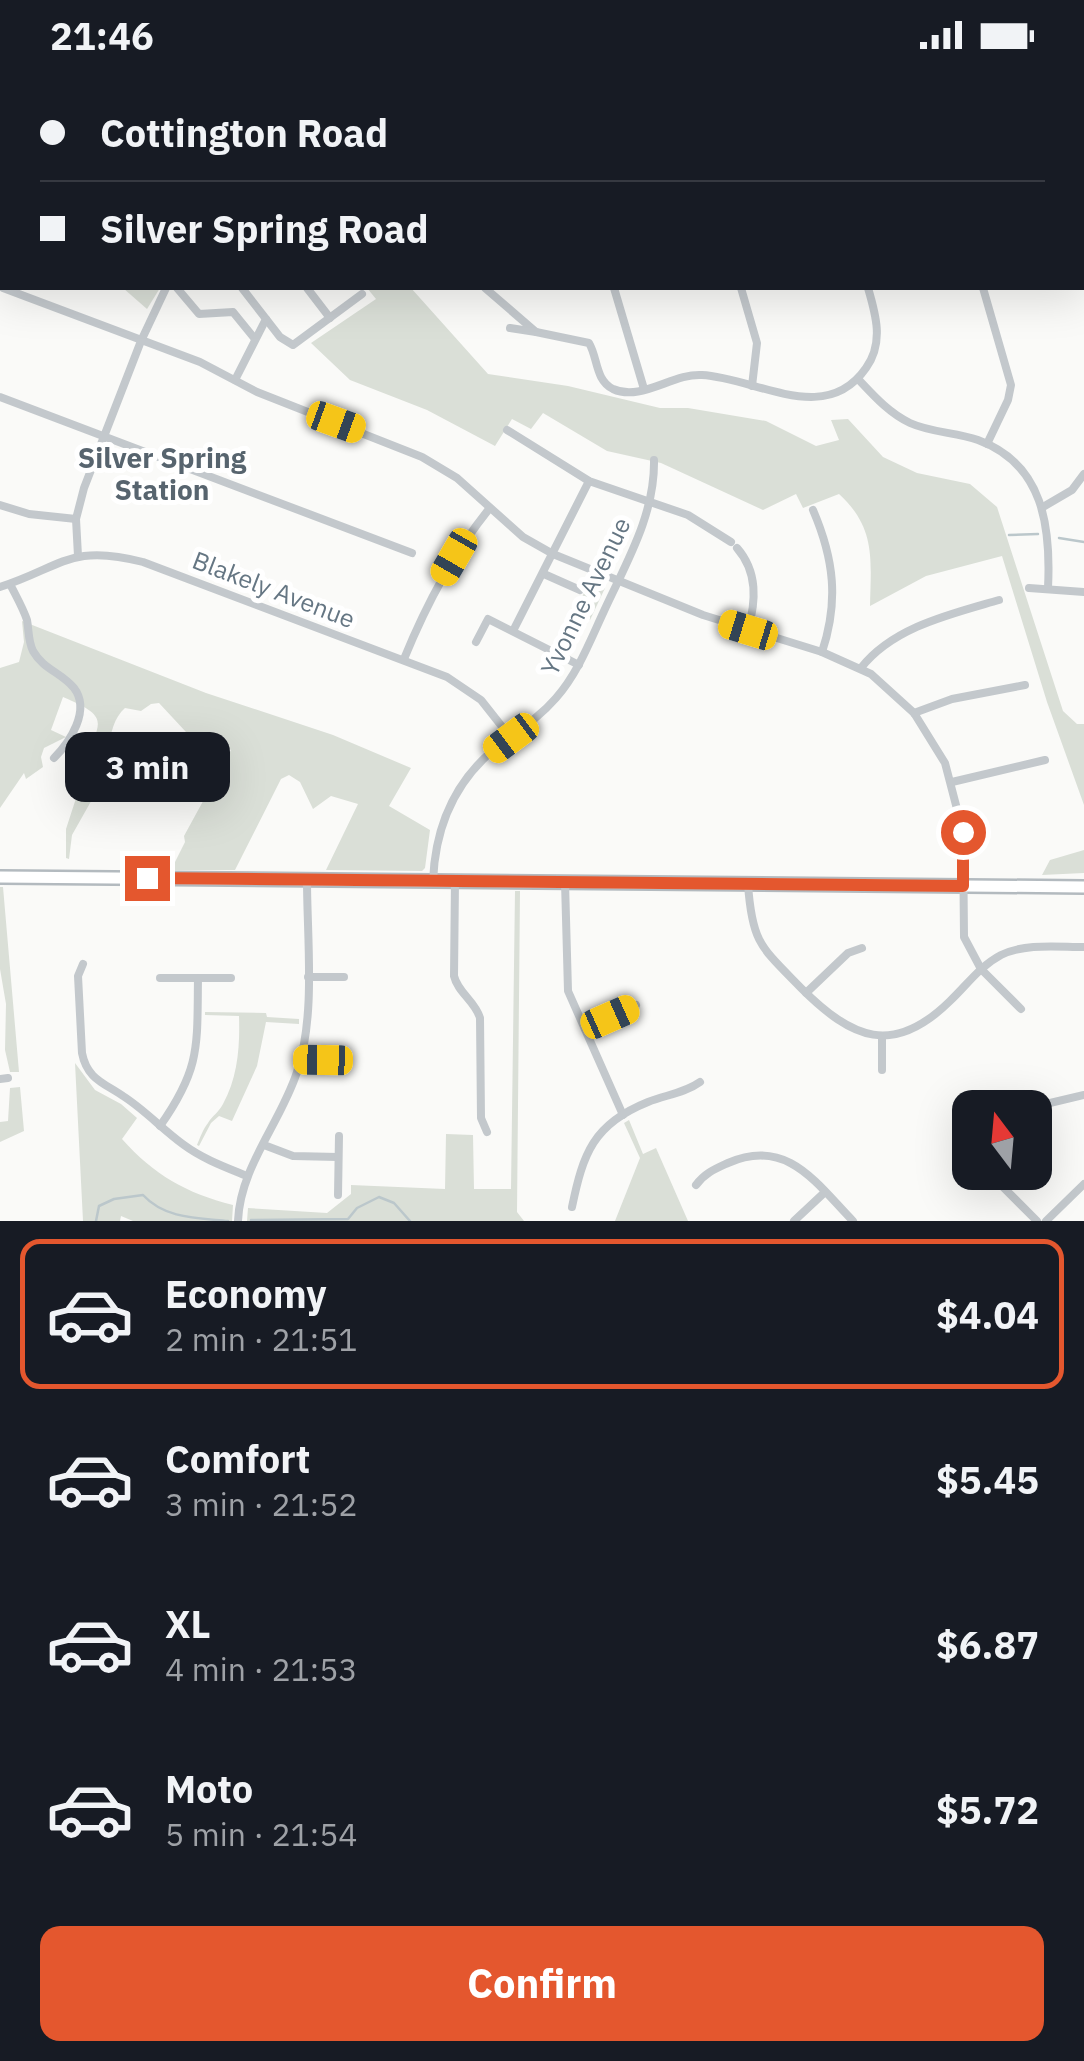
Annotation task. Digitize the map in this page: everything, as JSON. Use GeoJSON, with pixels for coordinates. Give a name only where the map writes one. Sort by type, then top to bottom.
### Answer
{"type":"FeatureCollection","features":[{"type":"Feature","properties":{"kind":"main road"},"geometry":{"type":"LineString","coordinates":[[0,878],[1084,887]]}},
{"type":"Feature","properties":{"kind":"street"},"geometry":{"type":"LineString","coordinates":[[10,290],[200,362],[422,457],[457,478],[523,537],[553,554],[748,630],[861,668],[914,712],[935,743],[952,782],[963,832],[964,938],[981,969],[1020,1009]]}},
{"type":"Feature","properties":{"kind":"street"},"geometry":{"type":"LineString","coordinates":[[78,556],[76,519],[103,436],[165,290]]}},
{"type":"Feature","properties":{"kind":"street"},"geometry":{"type":"LineString","coordinates":[[179,290],[199,314],[233,312],[255,340]]}},
{"type":"Feature","properties":{"kind":"street"},"geometry":{"type":"LineString","coordinates":[[244,290],[285,342],[293,345],[362,294]]}},
{"type":"Feature","properties":{"kind":"street"},"geometry":{"type":"LineString","coordinates":[[309,290],[330,318]]}},
{"type":"Feature","properties":{"kind":"street"},"geometry":{"type":"LineString","coordinates":[[487,290],[536,332]]}},
{"type":"Feature","properties":{"kind":"street"},"geometry":{"type":"LineString","coordinates":[[615,290],[644,389]]}},
{"type":"Feature","properties":{"kind":"street"},"geometry":{"type":"LineString","coordinates":[[743,290],[758,350],[752,386]]}},
{"type":"Feature","properties":{"kind":"street"},"geometry":{"type":"LineString","coordinates":[[510,328],[587,342],[599,376],[608,386],[628,393],[698,375],[814,398],[845,389],[858,379],[872,358],[878,338],[869,290]]}},
{"type":"Feature","properties":{"kind":"street"},"geometry":{"type":"LineString","coordinates":[[984,290],[1011,385],[987,444]]}},
{"type":"Feature","properties":{"kind":"street"},"geometry":{"type":"LineString","coordinates":[[235,380],[266,319]]}},
{"type":"Feature","properties":{"kind":"street"},"geometry":{"type":"LineString","coordinates":[[858,379],[885,407],[908,422],[987,444],[1020,470],[1043,507],[1049,537],[1048,588]]}},
{"type":"Feature","properties":{"kind":"street"},"geometry":{"type":"LineString","coordinates":[[0,397],[412,553]]}},
{"type":"Feature","properties":{"kind":"street"},"geometry":{"type":"LineString","coordinates":[[508,430],[589,481],[704,523],[734,545],[747,562],[753,584],[755,600],[748,630]]}},
{"type":"Feature","properties":{"kind":"street","name":"Yvonne Avenue"},"geometry":{"type":"LineString","coordinates":[[433,881],[436,840],[448,810],[473,771],[557,697],[579,664],[650,503],[654,460]]}},
{"type":"Feature","properties":{"kind":"street"},"geometry":{"type":"LineString","coordinates":[[1043,507],[1067,494],[1084,474]]}},
{"type":"Feature","properties":{"kind":"street"},"geometry":{"type":"LineString","coordinates":[[514,632],[589,481]]}},
{"type":"Feature","properties":{"kind":"street"},"geometry":{"type":"LineString","coordinates":[[0,505],[43,516],[76,519]]}},
{"type":"Feature","properties":{"kind":"street"},"geometry":{"type":"LineString","coordinates":[[404,659],[436,588],[463,542],[489,509]]}},
{"type":"Feature","properties":{"kind":"street"},"geometry":{"type":"LineString","coordinates":[[813,510],[828,551],[834,591],[822,652]]}},
{"type":"Feature","properties":{"kind":"street","name":"Blakely Avenue"},"geometry":{"type":"LineString","coordinates":[[0,588],[52,563],[78,556],[110,554],[142,562],[404,659],[468,689],[511,738]]}},
{"type":"Feature","properties":{"kind":"street"},"geometry":{"type":"LineString","coordinates":[[544,574],[580,590]]}},
{"type":"Feature","properties":{"kind":"street"},"geometry":{"type":"LineString","coordinates":[[10,584],[27,621],[30,646],[78,695],[77,724],[64,749],[54,758]]}},
{"type":"Feature","properties":{"kind":"street"},"geometry":{"type":"LineString","coordinates":[[1029,588],[1084,592]]}},
{"type":"Feature","properties":{"kind":"street"},"geometry":{"type":"LineString","coordinates":[[861,668],[888,642],[905,633],[1000,600]]}},
{"type":"Feature","properties":{"kind":"street"},"geometry":{"type":"LineString","coordinates":[[476,642],[488,619],[579,664]]}},
{"type":"Feature","properties":{"kind":"street"},"geometry":{"type":"LineString","coordinates":[[914,712],[952,699],[1026,685]]}},
{"type":"Feature","properties":{"kind":"street"},"geometry":{"type":"LineString","coordinates":[[952,782],[1045,760]]}},
{"type":"Feature","properties":{"kind":"street"},"geometry":{"type":"LineString","coordinates":[[238,1221],[247,1176],[301,1060],[308,977],[307,880]]}},
{"type":"Feature","properties":{"kind":"street"},"geometry":{"type":"LineString","coordinates":[[454,881],[454,980],[480,1018],[480,1118],[487,1132]]}},
{"type":"Feature","properties":{"kind":"street"},"geometry":{"type":"LineString","coordinates":[[565,882],[567,985],[623,1115]]}},
{"type":"Feature","properties":{"kind":"street"},"geometry":{"type":"LineString","coordinates":[[748,884],[755,935],[776,963],[844,1026],[860,1033],[882,1037],[907,1032],[925,1022],[999,956],[1023,948],[1084,947]]}},
{"type":"Feature","properties":{"kind":"street"},"geometry":{"type":"LineString","coordinates":[[806,993],[848,953],[862,948]]}},
{"type":"Feature","properties":{"kind":"street"},"geometry":{"type":"LineString","coordinates":[[83,964],[78,976],[85,1064],[104,1088],[123,1096],[196,1152],[247,1176]]}},
{"type":"Feature","properties":{"kind":"street"},"geometry":{"type":"LineString","coordinates":[[308,977],[344,977]]}},
{"type":"Feature","properties":{"kind":"street"},"geometry":{"type":"LineString","coordinates":[[160,978],[231,978]]}},
{"type":"Feature","properties":{"kind":"street"},"geometry":{"type":"LineString","coordinates":[[160,1126],[193,1070],[198,978]]}},
{"type":"Feature","properties":{"kind":"street"},"geometry":{"type":"LineString","coordinates":[[584,1028],[636,1006]]}},
{"type":"Feature","properties":{"kind":"street"},"geometry":{"type":"LineString","coordinates":[[882,1037],[882,1070]]}},
{"type":"Feature","properties":{"kind":"street"},"geometry":{"type":"LineString","coordinates":[[301,1060],[346,1060]]}},
{"type":"Feature","properties":{"kind":"street"},"geometry":{"type":"LineString","coordinates":[[572,1207],[588,1148],[601,1132],[623,1115],[700,1082]]}},
{"type":"Feature","properties":{"kind":"street"},"geometry":{"type":"LineString","coordinates":[[1052,1103],[1084,1095]]}},
{"type":"Feature","properties":{"kind":"street"},"geometry":{"type":"LineString","coordinates":[[338,1195],[339,1136]]}},
{"type":"Feature","properties":{"kind":"street"},"geometry":{"type":"LineString","coordinates":[[264,1145],[301,1158],[338,1157]]}},
{"type":"Feature","properties":{"kind":"street"},"geometry":{"type":"LineString","coordinates":[[696,1185],[708,1172],[738,1158],[762,1154],[795,1164],[853,1221]]}},
{"type":"Feature","properties":{"kind":"street"},"geometry":{"type":"LineString","coordinates":[[1046,1221],[1084,1184]]}},
{"type":"Feature","properties":{"kind":"street"},"geometry":{"type":"LineString","coordinates":[[1006,1190],[1036,1221]]}},
{"type":"Feature","properties":{"kind":"street"},"geometry":{"type":"LineString","coordinates":[[794,1221],[825,1192]]}},
{"type":"Feature","properties":{"kind":"shaded area"},"geometry":{"type":"Polygon","coordinates":[[[125,290],[159,290],[147,309],[125,290]]]}},
{"type":"Feature","properties":{"kind":"shaded area"},"geometry":{"type":"Polygon","coordinates":[[[369,290],[413,290],[488,374],[568,386],[660,408],[688,408],[766,421],[816,446],[839,440],[831,420],[848,419],[883,457],[917,473],[970,484],[997,507],[1063,711],[1077,724],[1084,724],[1084,805],[1002,556],[926,576],[870,606],[869,545],[860,519],[839,494],[803,508],[796,494],[763,510],[661,463],[607,451],[543,413],[531,429],[512,419],[495,446],[427,410],[350,380],[311,343],[376,299],[369,290]]]}},
{"type":"Feature","properties":{"kind":"shaded area"},"geometry":{"type":"Polygon","coordinates":[[[590,580],[605,588],[590,620],[575,612],[590,580]]]}},
{"type":"Feature","properties":{"kind":"shaded area"},"geometry":{"type":"Polygon","coordinates":[[[22,621],[206,693],[333,735],[411,768],[389,806],[430,830],[425,868],[326,870],[358,804],[331,796],[313,809],[300,782],[289,775],[281,779],[235,870],[171,870],[185,842],[184,836],[231,750],[202,735],[186,732],[159,703],[141,711],[125,708],[116,719],[110,741],[111,763],[124,769],[131,785],[119,791],[95,787],[72,835],[69,859],[66,858],[66,829],[80,786],[92,782],[83,772],[83,765],[98,722],[89,710],[63,697],[51,730],[66,737],[44,748],[43,767],[26,779],[24,773],[0,808],[0,668],[19,662],[24,642],[22,621]]]}},
{"type":"Feature","properties":{"kind":"shaded area"},"geometry":{"type":"Polygon","coordinates":[[[1084,850],[1084,873],[1042,875],[1050,860],[1084,850]]]}},
{"type":"Feature","properties":{"kind":"shaded area"},"geometry":{"type":"Polygon","coordinates":[[[0,887],[19,1072],[10,1072],[5,1050],[0,887]]]}},
{"type":"Feature","properties":{"kind":"shaded area"},"geometry":{"type":"Polygon","coordinates":[[[515,891],[520,891],[517,1212],[524,1221],[247,1221],[248,1208],[327,1213],[351,1194],[351,1185],[445,1189],[446,1134],[473,1135],[474,1189],[511,1189],[515,891]]]}},
{"type":"Feature","properties":{"kind":"shaded area"},"geometry":{"type":"Polygon","coordinates":[[[205,1012],[266,1013],[267,1017],[299,1019],[299,1024],[266,1022],[257,1066],[232,1121],[219,1116],[199,1146],[205,1128],[228,1094],[239,1038],[239,1016],[205,1012]]]}},
{"type":"Feature","properties":{"kind":"shaded area"},"geometry":{"type":"Polygon","coordinates":[[[75,1063],[95,1090],[137,1118],[122,1139],[134,1152],[172,1181],[233,1205],[232,1221],[133,1221],[121,1216],[120,1221],[83,1221],[75,1063]]]}},
{"type":"Feature","properties":{"kind":"shaded area"},"geometry":{"type":"Polygon","coordinates":[[[20,1087],[24,1131],[0,1142],[0,1122],[8,1121],[10,1088],[20,1087]]]}},
{"type":"Feature","properties":{"kind":"shaded area"},"geometry":{"type":"Polygon","coordinates":[[[629,1120],[643,1154],[656,1148],[688,1221],[615,1221],[640,1158],[624,1123],[629,1120]]]}},
{"type":"Feature","properties":{"kind":"waterway"},"geometry":{"type":"LineString","coordinates":[[1009,535],[1038,534]]}},
{"type":"Feature","properties":{"kind":"waterway"},"geometry":{"type":"LineString","coordinates":[[1059,538],[1084,542]]}},
{"type":"Feature","properties":{"kind":"waterway"},"geometry":{"type":"LineString","coordinates":[[96,1221],[99,1206],[114,1199],[143,1195],[172,1213],[228,1221]]}},
{"type":"Feature","properties":{"kind":"waterway"},"geometry":{"type":"LineString","coordinates":[[251,1220],[348,1219],[357,1208],[379,1197],[394,1203],[410,1221]]}},
{"type":"Feature","properties":{"kind":"district","name":"Silver Spring Station"},"geometry":{"type":"Point","coordinates":[162,473]}},
{"type":"Feature","properties":{"kind":"route"},"geometry":{"type":"LineString","coordinates":[[147,878],[963,886],[963,832]]}}]}
